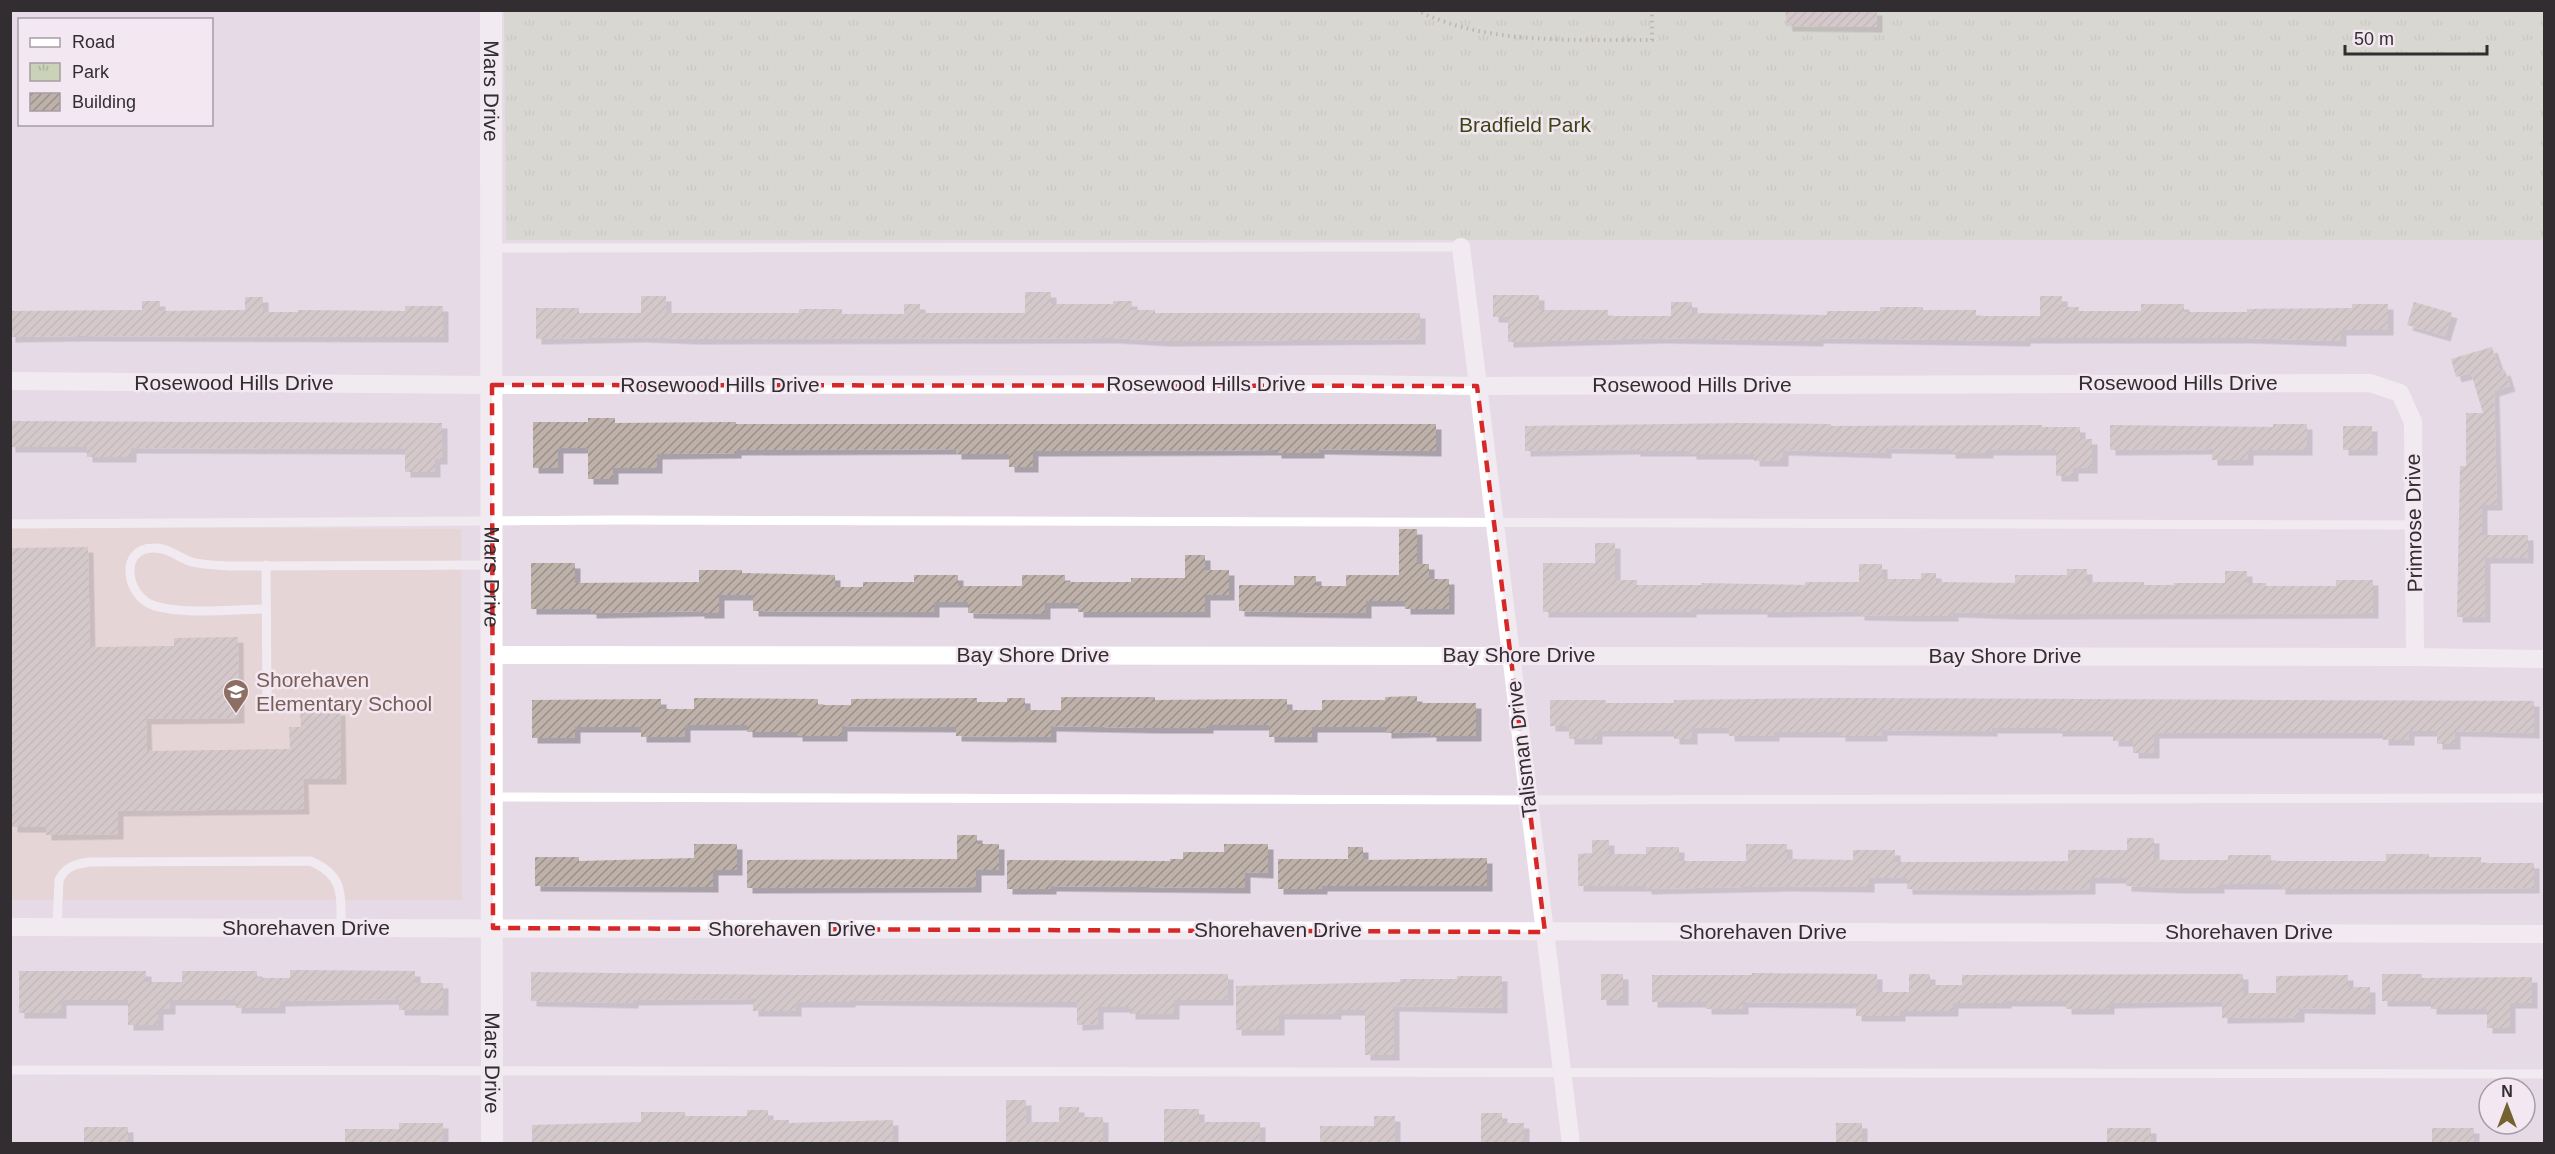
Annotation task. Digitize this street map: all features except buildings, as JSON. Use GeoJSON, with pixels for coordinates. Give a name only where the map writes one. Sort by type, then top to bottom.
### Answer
{"type":"FeatureCollection","features":[{"type":"Feature","properties":{"kind":"street","name":"Mars Drive"},"geometry":{"type":"LineString","coordinates":[[491,10],[492,1143]]}},
{"type":"Feature","properties":{"kind":"street","name":"Talisman Drive"},"geometry":{"type":"LineString","coordinates":[[1461,247],[1570,1143]]}},
{"type":"Feature","properties":{"kind":"street","name":"Rosewood Hills Drive"},"geometry":{"type":"LineString","coordinates":[[10,381],[492,385],[1477,386],[2334,382],[2370,383],[2400,393]]}},
{"type":"Feature","properties":{"kind":"street","name":"Primrose Drive"},"geometry":{"type":"LineString","coordinates":[[2400,393],[2413,423],[2415,657]]}},
{"type":"Feature","properties":{"kind":"street","name":"Bay Shore Drive"},"geometry":{"type":"LineString","coordinates":[[493,655],[1510,655],[2544,659]]}},
{"type":"Feature","properties":{"kind":"street","name":"Shorehaven Drive"},"geometry":{"type":"LineString","coordinates":[[10,927],[2544,934]]}},
{"type":"Feature","properties":{"kind":"lane"},"geometry":{"type":"LineString","coordinates":[[492,248],[1461,247]]}},
{"type":"Feature","properties":{"kind":"lane"},"geometry":{"type":"LineString","coordinates":[[10,524],[621,520],[2414,525]]}},
{"type":"Feature","properties":{"kind":"lane"},"geometry":{"type":"LineString","coordinates":[[266,609],[204,610],[155,606],[135,593],[129,577],[131,565],[142,551],[153,548],[206,565],[492,565]]}},
{"type":"Feature","properties":{"kind":"lane"},"geometry":{"type":"LineString","coordinates":[[266,565],[267,699]]}},
{"type":"Feature","properties":{"kind":"lane"},"geometry":{"type":"LineString","coordinates":[[493,797],[1528,800],[2544,798]]}},
{"type":"Feature","properties":{"kind":"lane"},"geometry":{"type":"LineString","coordinates":[[57,927],[58,880],[62,873],[76,864],[88,862],[310,861],[330,872],[338,883],[341,896],[341,928]]}},
{"type":"Feature","properties":{"kind":"lane"},"geometry":{"type":"LineString","coordinates":[[10,1070],[2544,1074]]}},
{"type":"Feature","properties":{"kind":"path"},"geometry":{"type":"LineString","coordinates":[[1416,10],[1464,28],[1509,37],[1652,40],[1652,10]]}},
{"type":"Feature","properties":{"kind":"highlighted area"},"geometry":{"type":"Polygon","coordinates":[[[492,385],[1477,386],[1545,932],[493,928],[492,385]]]}},
{"type":"Feature","properties":{"kind":"shaded area","name":"Shorehaven Elementary School"},"geometry":{"type":"Polygon","coordinates":[[[11,527],[461,529],[462,900],[11,900],[11,527]]]}},
{"type":"Feature","properties":{"kind":"green space","name":"Bradfield Park"},"geometry":{"type":"Polygon","coordinates":[[[504,11],[2544,11],[2544,240],[506,240],[504,11]]]}},
{"type":"Feature","properties":{"kind":"place","name":"Shorehaven Elementary School"},"geometry":{"type":"Point","coordinates":[236,715]}}]}
